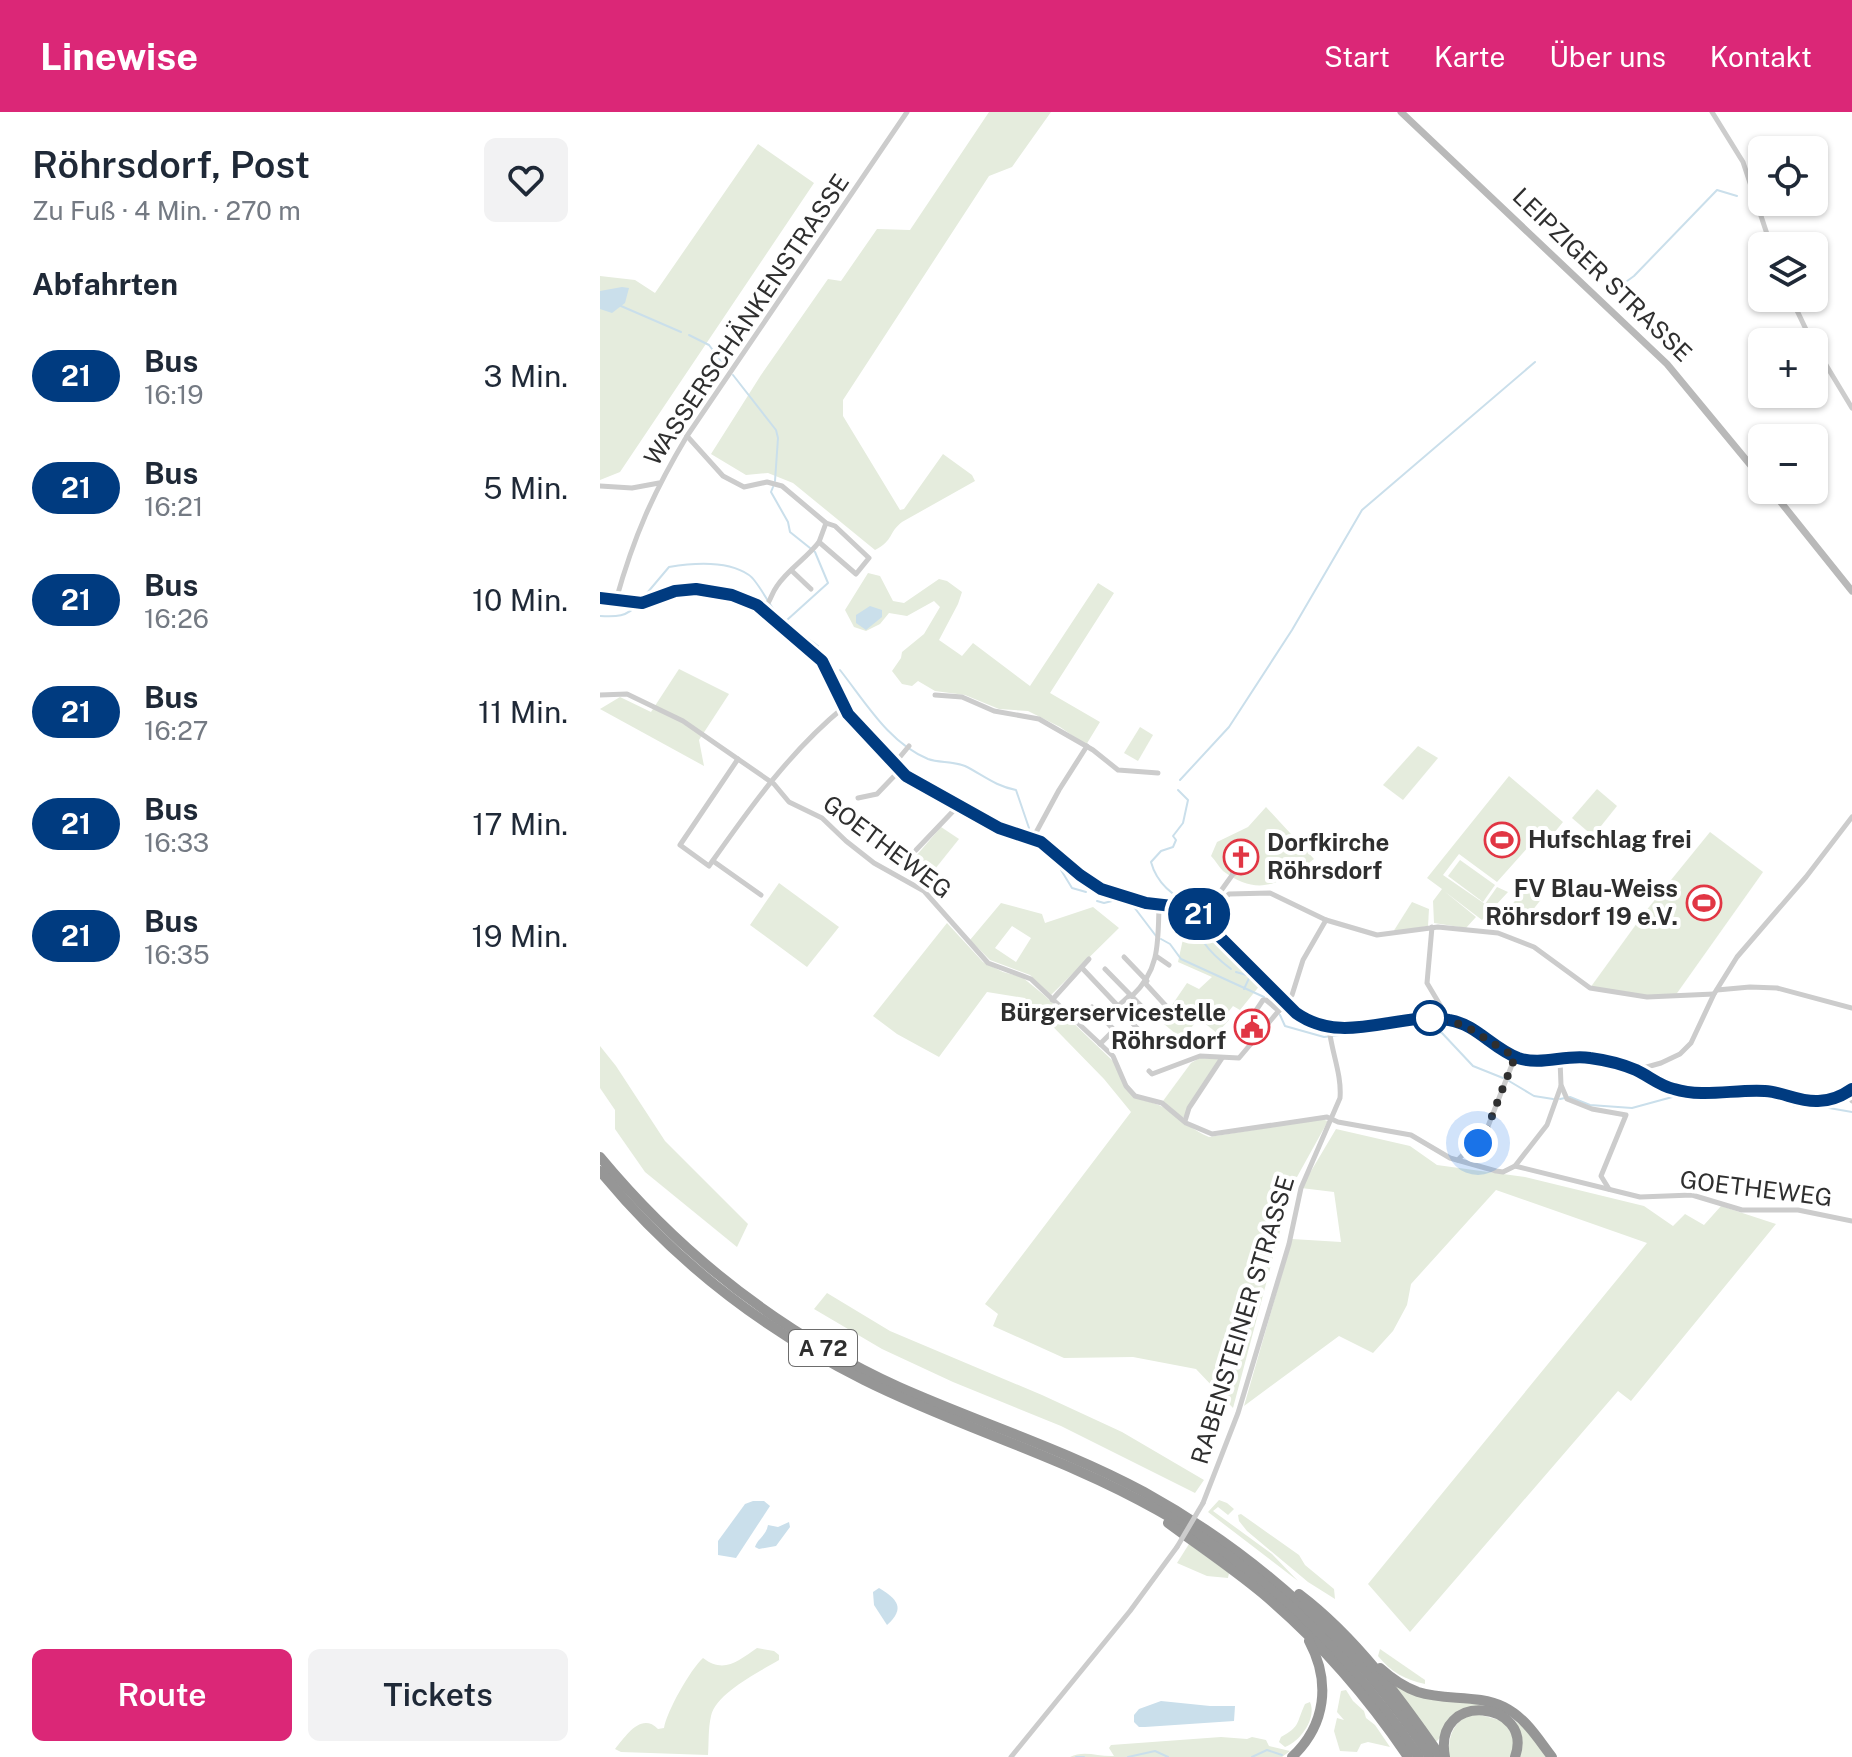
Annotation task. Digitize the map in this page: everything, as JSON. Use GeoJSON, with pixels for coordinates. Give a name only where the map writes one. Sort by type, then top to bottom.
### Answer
{"type":"FeatureCollection","features":[{"type":"Feature","properties":{"kind":"highway","name":"A 72"},"geometry":{"type":"LineString","coordinates":[[600,1157],[635,1199],[682,1246],[724,1282],[785,1325],[831,1353],[900,1387],[1065,1455],[1142,1491],[1204,1528],[1270,1576],[1297,1600],[1358,1663],[1430,1757]]}},
{"type":"Feature","properties":{"kind":"highway","name":"A 72"},"geometry":{"type":"LineString","coordinates":[[600,1171],[646,1223],[698,1271],[790,1339],[865,1381],[1072,1467],[1148,1505],[1228,1556],[1295,1610],[1367,1686],[1419,1757]]}},
{"type":"Feature","properties":{"kind":"highway"},"geometry":{"type":"LineString","coordinates":[[1148,1505],[1261,1592],[1302,1629],[1374,1709],[1408,1757]]}},
{"type":"Feature","properties":{"kind":"highway"},"geometry":{"type":"LineString","coordinates":[[1270,1576],[1316,1607],[1360,1652],[1443,1757]]}},
{"type":"Feature","properties":{"kind":"highway"},"geometry":{"type":"LineString","coordinates":[[1292,1757],[1313,1732],[1322,1705],[1320,1666],[1302,1629]]}},
{"type":"Feature","properties":{"kind":"highway"},"geometry":{"type":"LineString","coordinates":[[1360,1652],[1396,1681],[1417,1692],[1481,1699],[1506,1708],[1528,1725],[1552,1757]]}},
{"type":"Feature","properties":{"kind":"highway"},"geometry":{"type":"LineString","coordinates":[[1443,1757],[1449,1727],[1460,1715],[1476,1709],[1493,1711],[1511,1726],[1517,1738],[1515,1757]]}},
{"type":"Feature","properties":{"kind":"street","name":"WASSERSCHÄNKENSTRASSE"},"geometry":{"type":"LineString","coordinates":[[616,601],[634,539],[659,483],[687,436],[907,112]]}},
{"type":"Feature","properties":{"kind":"street","name":"LEIPZIGER STRASSE"},"geometry":{"type":"LineString","coordinates":[[1401,112],[1667,364],[1748,462]]}},
{"type":"Feature","properties":{"kind":"street"},"geometry":{"type":"LineString","coordinates":[[1712,112],[1743,162],[1766,232]]}},
{"type":"Feature","properties":{"kind":"street"},"geometry":{"type":"LineString","coordinates":[[1828,368],[1852,408]]}},
{"type":"Feature","properties":{"kind":"street"},"geometry":{"type":"LineString","coordinates":[[687,436],[723,476],[744,487],[767,482],[782,486],[826,523],[835,526],[869,558],[856,574],[819,542]]}},
{"type":"Feature","properties":{"kind":"street"},"geometry":{"type":"LineString","coordinates":[[600,486],[632,488],[659,483]]}},
{"type":"Feature","properties":{"kind":"street"},"geometry":{"type":"LineString","coordinates":[[1782,504],[1852,591]]}},
{"type":"Feature","properties":{"kind":"street"},"geometry":{"type":"LineString","coordinates":[[767,605],[776,587],[819,542],[826,523]]}},
{"type":"Feature","properties":{"kind":"street"},"geometry":{"type":"LineString","coordinates":[[792,571],[811,589]]}},
{"type":"Feature","properties":{"kind":"street"},"geometry":{"type":"LineString","coordinates":[[600,598],[643,603],[675,591],[696,589],[767,605],[822,661],[844,707],[897,767],[912,779],[999,828],[1033,838],[1049,847],[1096,886],[1124,897],[1204,914],[1286,1002],[1307,1021],[1329,1033],[1427,1019],[1449,1020],[1472,1029],[1515,1057],[1536,1062],[1590,1058],[1636,1070],[1660,1084],[1681,1091],[1769,1091],[1816,1101],[1850,1091],[1852,1101]]}},
{"type":"Feature","properties":{"kind":"street","name":"GOETHEWEG"},"geometry":{"type":"LineString","coordinates":[[600,695],[634,697],[651,708],[683,721],[774,784],[789,802],[822,818],[874,863],[924,891],[988,963],[1001,970],[1022,974],[1113,1056],[1130,1091],[1167,1106],[1184,1122],[1212,1134],[1320,1117],[1411,1135],[1458,1160],[1503,1172],[1515,1166],[1646,1198],[1692,1195],[1742,1210],[1798,1210],[1852,1221]]}},
{"type":"Feature","properties":{"kind":"street"},"geometry":{"type":"LineString","coordinates":[[935,695],[962,697],[994,711],[1039,719],[1087,746],[1118,770],[1158,773]]}},
{"type":"Feature","properties":{"kind":"street"},"geometry":{"type":"LineString","coordinates":[[738,759],[680,845],[709,866],[769,782],[821,725],[844,707]]}},
{"type":"Feature","properties":{"kind":"street"},"geometry":{"type":"LineString","coordinates":[[1033,838],[1087,746]]}},
{"type":"Feature","properties":{"kind":"street"},"geometry":{"type":"LineString","coordinates":[[858,798],[877,794],[907,749]]}},
{"type":"Feature","properties":{"kind":"street"},"geometry":{"type":"LineString","coordinates":[[916,850],[958,805]]}},
{"type":"Feature","properties":{"kind":"street"},"geometry":{"type":"LineString","coordinates":[[1636,1070],[1680,1054],[1691,1043],[1737,957],[1806,877],[1852,817]]}},
{"type":"Feature","properties":{"kind":"street"},"geometry":{"type":"LineString","coordinates":[[713,861],[761,895]]}},
{"type":"Feature","properties":{"kind":"street"},"geometry":{"type":"LineString","coordinates":[[1230,863],[1233,874]]}},
{"type":"Feature","properties":{"kind":"street"},"geometry":{"type":"LineString","coordinates":[[1204,914],[1233,874],[1249,865]]}},
{"type":"Feature","properties":{"kind":"street"},"geometry":{"type":"LineString","coordinates":[[1204,914],[1211,912],[1229,894],[1264,892],[1326,920],[1377,935],[1432,927],[1498,933],[1524,942],[1551,958],[1590,988],[1647,997],[1750,987],[1777,988],[1852,1008]]}},
{"type":"Feature","properties":{"kind":"street"},"geometry":{"type":"LineString","coordinates":[[1127,1043],[1104,1019],[1146,982],[1156,956],[1159,905]]}},
{"type":"Feature","properties":{"kind":"street"},"geometry":{"type":"LineString","coordinates":[[1149,1071],[1152,1074],[1200,1056],[1239,1058],[1292,995],[1303,960],[1326,920]]}},
{"type":"Feature","properties":{"kind":"street"},"geometry":{"type":"LineString","coordinates":[[1432,927],[1427,983],[1449,1020]]}},
{"type":"Feature","properties":{"kind":"street"},"geometry":{"type":"LineString","coordinates":[[1156,956],[1169,965]]}},
{"type":"Feature","properties":{"kind":"street"},"geometry":{"type":"LineString","coordinates":[[1124,957],[1167,1007]]}},
{"type":"Feature","properties":{"kind":"street"},"geometry":{"type":"LineString","coordinates":[[1052,1000],[1089,959]]}},
{"type":"Feature","properties":{"kind":"street"},"geometry":{"type":"LineString","coordinates":[[1082,969],[1138,1029]]}},
{"type":"Feature","properties":{"kind":"street"},"geometry":{"type":"LineString","coordinates":[[1105,969],[1153,1018]]}},
{"type":"Feature","properties":{"kind":"street"},"geometry":{"type":"LineString","coordinates":[[1264,1029],[1251,1018],[1263,1000],[1279,1011]]}},
{"type":"Feature","properties":{"kind":"street"},"geometry":{"type":"LineString","coordinates":[[1076,1022],[1092,1007]]}},
{"type":"Feature","properties":{"kind":"street"},"geometry":{"type":"LineString","coordinates":[[1100,1044],[1114,1030]]}},
{"type":"Feature","properties":{"kind":"street","name":"RABENSTEINER STRASSE"},"geometry":{"type":"LineString","coordinates":[[1011,1757],[1130,1611],[1177,1547],[1203,1503],[1225,1452],[1252,1368],[1289,1244],[1301,1188],[1332,1120],[1340,1091],[1329,1033]]}},
{"type":"Feature","properties":{"kind":"street"},"geometry":{"type":"LineString","coordinates":[[1184,1122],[1189,1108],[1222,1057]]}},
{"type":"Feature","properties":{"kind":"street"},"geometry":{"type":"LineString","coordinates":[[1458,1160],[1485,1134],[1515,1057]]}},
{"type":"Feature","properties":{"kind":"street"},"geometry":{"type":"LineString","coordinates":[[1515,1166],[1547,1125],[1561,1098],[1560,1060]]}},
{"type":"Feature","properties":{"kind":"street"},"geometry":{"type":"LineString","coordinates":[[1561,1098],[1592,1109],[1626,1115],[1601,1176],[1589,1184]]}},
{"type":"Feature","properties":{"kind":"street"},"geometry":{"type":"LineString","coordinates":[[1601,1176],[1609,1189]]}},
{"type":"Feature","properties":{"kind":"green space"},"geometry":{"type":"Polygon","coordinates":[[[989,112],[1051,112],[1012,167],[989,176],[843,400],[843,416],[900,510],[904,509],[943,454],[972,475],[975,481],[902,522],[875,550],[793,483],[768,473],[746,475],[711,454],[828,279],[841,281],[877,229],[910,230],[989,112]]]}},
{"type":"Feature","properties":{"kind":"green space"},"geometry":{"type":"Polygon","coordinates":[[[758,144],[814,183],[620,472],[600,480],[600,276],[635,280],[655,293],[758,144]]]}},
{"type":"Feature","properties":{"kind":"green space"},"geometry":{"type":"Polygon","coordinates":[[[868,573],[880,576],[893,601],[904,603],[939,579],[947,581],[962,592],[939,640],[962,656],[973,643],[1030,686],[1098,583],[1114,593],[1050,693],[1100,722],[1086,745],[1028,711],[999,709],[965,695],[935,691],[918,681],[912,686],[902,684],[892,671],[902,652],[924,634],[940,607],[934,601],[907,616],[889,613],[880,624],[866,631],[854,627],[845,610],[868,573]]]}},
{"type":"Feature","properties":{"kind":"green space"},"geometry":{"type":"Polygon","coordinates":[[[679,669],[729,694],[699,740],[704,766],[600,709],[620,697],[651,712],[679,669]]]}},
{"type":"Feature","properties":{"kind":"green space"},"geometry":{"type":"Polygon","coordinates":[[[1140,727],[1153,735],[1138,761],[1124,753],[1140,727]]]}},
{"type":"Feature","properties":{"kind":"green space"},"geometry":{"type":"Polygon","coordinates":[[[1418,746],[1438,758],[1403,800],[1383,785],[1418,746]]]}},
{"type":"Feature","properties":{"kind":"green space"},"geometry":{"type":"Polygon","coordinates":[[[1509,776],[1563,822],[1554,833],[1546,827],[1497,882],[1459,854],[1443,875],[1485,904],[1497,887],[1508,892],[1482,920],[1444,891],[1476,917],[1466,928],[1434,923],[1433,901],[1442,889],[1427,878],[1509,776]]]}},
{"type":"Feature","properties":{"kind":"green space"},"geometry":{"type":"Polygon","coordinates":[[[1597,789],[1617,806],[1593,836],[1572,818],[1597,789]]]}},
{"type":"Feature","properties":{"kind":"green space"},"geometry":{"type":"Polygon","coordinates":[[[1266,807],[1314,859],[1281,880],[1270,884],[1248,884],[1223,871],[1211,856],[1217,842],[1248,827],[1266,807]]]}},
{"type":"Feature","properties":{"kind":"green space"},"geometry":{"type":"Polygon","coordinates":[[[941,827],[959,839],[935,869],[916,856],[941,827]]]}},
{"type":"Feature","properties":{"kind":"green space"},"geometry":{"type":"Polygon","coordinates":[[[1710,832],[1763,872],[1675,996],[1647,997],[1590,988],[1645,912],[1710,832]]]}},
{"type":"Feature","properties":{"kind":"green space"},"geometry":{"type":"Polygon","coordinates":[[[1460,860],[1495,885],[1483,902],[1448,876],[1460,860]]]}},
{"type":"Feature","properties":{"kind":"green space"},"geometry":{"type":"Polygon","coordinates":[[[779,883],[839,927],[807,967],[750,925],[779,883]]]}},
{"type":"Feature","properties":{"kind":"green space"},"geometry":{"type":"Polygon","coordinates":[[[1528,885],[1543,897],[1520,926],[1505,913],[1528,885]]]}},
{"type":"Feature","properties":{"kind":"green space"},"geometry":{"type":"Polygon","coordinates":[[[1412,902],[1429,909],[1428,926],[1393,932],[1412,902]]]}},
{"type":"Feature","properties":{"kind":"green space"},"geometry":{"type":"Polygon","coordinates":[[[1001,903],[1042,914],[1045,923],[1093,907],[1119,928],[1051,995],[1030,975],[990,960],[970,940],[1001,903]],[[1012,926],[995,948],[1016,962],[1031,938],[1012,926]]]}},
{"type":"Feature","properties":{"kind":"green space"},"geometry":{"type":"Polygon","coordinates":[[[947,923],[983,962],[1022,977],[1044,995],[1114,1062],[1136,1098],[1163,1107],[1203,1134],[1209,1137],[1321,1119],[1328,1121],[1292,1186],[1233,1408],[1196,1369],[1133,1357],[1064,1358],[993,1326],[998,1314],[985,1304],[1131,1112],[1104,1079],[1025,998],[987,992],[939,1057],[897,1034],[873,1016],[947,923]]]}},
{"type":"Feature","properties":{"kind":"green space"},"geometry":{"type":"Polygon","coordinates":[[[1203,924],[1261,984],[1240,1010],[1233,1006],[1225,1016],[1229,1020],[1217,1033],[1203,1022],[1195,1023],[1182,1039],[1158,1019],[1170,1008],[1187,983],[1199,989],[1212,977],[1178,962],[1183,939],[1203,924]]]}},
{"type":"Feature","properties":{"kind":"green space"},"geometry":{"type":"Polygon","coordinates":[[[600,1046],[665,1141],[748,1224],[737,1247],[645,1172],[615,1129],[615,1110],[600,1088],[600,1046]]]}},
{"type":"Feature","properties":{"kind":"green space"},"geometry":{"type":"Polygon","coordinates":[[[1200,1058],[1219,1059],[1183,1118],[1163,1101],[1191,1063],[1200,1058]]]}},
{"type":"Feature","properties":{"kind":"green space"},"geometry":{"type":"Polygon","coordinates":[[[1336,1129],[1410,1146],[1437,1165],[1525,1177],[1644,1206],[1673,1226],[1685,1214],[1704,1225],[1721,1206],[1776,1224],[1631,1401],[1618,1391],[1410,1632],[1368,1584],[1647,1243],[1496,1190],[1411,1284],[1407,1305],[1393,1331],[1373,1353],[1339,1336],[1244,1406],[1292,1239],[1341,1242],[1334,1192],[1301,1188],[1336,1129]]]}},
{"type":"Feature","properties":{"kind":"green space"},"geometry":{"type":"Polygon","coordinates":[[[827,1293],[890,1331],[1122,1432],[1204,1480],[1195,1493],[1061,1426],[882,1349],[814,1309],[827,1293]]]}},
{"type":"Feature","properties":{"kind":"green space"},"geometry":{"type":"Polygon","coordinates":[[[1219,1500],[1234,1509],[1228,1515],[1218,1507],[1213,1511],[1272,1554],[1298,1581],[1208,1512],[1219,1500]]]}},
{"type":"Feature","properties":{"kind":"green space"},"geometry":{"type":"Polygon","coordinates":[[[1241,1514],[1299,1555],[1305,1565],[1334,1589],[1335,1599],[1308,1582],[1247,1531],[1239,1521],[1238,1515],[1241,1514]]]}},
{"type":"Feature","properties":{"kind":"green space"},"geometry":{"type":"Polygon","coordinates":[[[1189,1544],[1229,1573],[1228,1578],[1207,1576],[1177,1563],[1189,1544]]]}},
{"type":"Feature","properties":{"kind":"green space"},"geometry":{"type":"Polygon","coordinates":[[[757,1648],[774,1651],[779,1655],[779,1660],[729,1691],[715,1707],[710,1721],[708,1755],[621,1752],[615,1749],[640,1724],[664,1728],[680,1691],[703,1658],[718,1665],[731,1664],[757,1648]]]}},
{"type":"Feature","properties":{"kind":"green space"},"geometry":{"type":"Polygon","coordinates":[[[1380,1649],[1425,1680],[1425,1684],[1393,1670],[1378,1656],[1380,1649]]]}},
{"type":"Feature","properties":{"kind":"green space"},"geometry":{"type":"Polygon","coordinates":[[[1394,1685],[1498,1709],[1526,1729],[1547,1757],[1519,1757],[1506,1715],[1469,1708],[1436,1742],[1394,1685]]]}},
{"type":"Feature","properties":{"kind":"green space"},"geometry":{"type":"Polygon","coordinates":[[[1346,1690],[1390,1747],[1368,1742],[1361,1744],[1357,1752],[1340,1751],[1334,1731],[1337,1718],[1344,1720],[1337,1712],[1341,1691],[1346,1690]]]}},
{"type":"Feature","properties":{"kind":"green space"},"geometry":{"type":"Polygon","coordinates":[[[1310,1702],[1311,1715],[1306,1728],[1297,1740],[1285,1747],[1279,1742],[1281,1737],[1295,1727],[1305,1704],[1310,1702]]]}},
{"type":"Feature","properties":{"kind":"green space"},"geometry":{"type":"Polygon","coordinates":[[[1473,1713],[1503,1721],[1513,1736],[1513,1757],[1449,1757],[1453,1730],[1473,1713]]]}},
{"type":"Feature","properties":{"kind":"green space"},"geometry":{"type":"Polygon","coordinates":[[[1252,1737],[1266,1740],[1269,1746],[1290,1751],[1282,1757],[1070,1757],[1086,1754],[1114,1756],[1109,1748],[1111,1745],[1252,1737]]]}},
{"type":"Feature","properties":{"kind":"water"},"geometry":{"type":"Polygon","coordinates":[[[629,288],[625,303],[612,313],[600,309],[600,291],[629,288]]]}},
{"type":"Feature","properties":{"kind":"water"},"geometry":{"type":"Polygon","coordinates":[[[870,606],[882,610],[882,617],[866,630],[856,623],[856,615],[870,606]]]}},
{"type":"Feature","properties":{"kind":"water"},"geometry":{"type":"Polygon","coordinates":[[[764,1501],[770,1506],[736,1558],[718,1555],[718,1541],[745,1504],[764,1501]]]}},
{"type":"Feature","properties":{"kind":"water"},"geometry":{"type":"Polygon","coordinates":[[[789,1522],[790,1527],[776,1546],[755,1547],[768,1525],[778,1527],[789,1522]]]}},
{"type":"Feature","properties":{"kind":"water"},"geometry":{"type":"Polygon","coordinates":[[[879,1588],[897,1604],[896,1614],[887,1625],[874,1605],[873,1592],[879,1588]]]}},
{"type":"Feature","properties":{"kind":"water"},"geometry":{"type":"Polygon","coordinates":[[[1161,1701],[1235,1706],[1234,1721],[1145,1727],[1139,1727],[1134,1722],[1134,1715],[1139,1709],[1161,1701]]]}},
{"type":"Feature","properties":{"kind":"waterway"},"geometry":{"type":"LineString","coordinates":[[1623,284],[1717,190],[1737,196]]}},
{"type":"Feature","properties":{"kind":"waterway"},"geometry":{"type":"LineString","coordinates":[[621,306],[681,332]]}},
{"type":"Feature","properties":{"kind":"waterway"},"geometry":{"type":"LineString","coordinates":[[689,335],[709,345],[727,369]]}},
{"type":"Feature","properties":{"kind":"waterway"},"geometry":{"type":"LineString","coordinates":[[1180,780],[1229,727],[1292,630],[1362,510],[1535,362]]}},
{"type":"Feature","properties":{"kind":"waterway"},"geometry":{"type":"LineString","coordinates":[[733,375],[776,430],[775,481]]}},
{"type":"Feature","properties":{"kind":"waterway"},"geometry":{"type":"LineString","coordinates":[[773,487],[771,492],[788,522],[790,532],[815,552],[828,583],[787,620]]}},
{"type":"Feature","properties":{"kind":"waterway"},"geometry":{"type":"LineString","coordinates":[[642,599],[669,567],[699,564],[731,567],[752,578],[774,610],[818,646]]}},
{"type":"Feature","properties":{"kind":"waterway"},"geometry":{"type":"LineString","coordinates":[[600,616],[621,615],[638,604]]}},
{"type":"Feature","properties":{"kind":"waterway"},"geometry":{"type":"LineString","coordinates":[[840,670],[879,721],[914,752],[928,759],[965,766],[995,783],[1016,790],[1029,828]]}},
{"type":"Feature","properties":{"kind":"waterway"},"geometry":{"type":"LineString","coordinates":[[1178,790],[1188,800],[1183,823],[1173,836],[1176,840],[1173,847],[1161,851],[1151,862],[1168,889],[1196,906]]}},
{"type":"Feature","properties":{"kind":"waterway"},"geometry":{"type":"LineString","coordinates":[[1061,870],[1072,888],[1086,892]]}},
{"type":"Feature","properties":{"kind":"waterway"},"geometry":{"type":"LineString","coordinates":[[1097,901],[1116,900]]}},
{"type":"Feature","properties":{"kind":"waterway"},"geometry":{"type":"LineString","coordinates":[[1121,901],[1134,907],[1156,936]]}},
{"type":"Feature","properties":{"kind":"waterway"},"geometry":{"type":"LineString","coordinates":[[1194,917],[1202,940],[1231,969]]}},
{"type":"Feature","properties":{"kind":"waterway"},"geometry":{"type":"LineString","coordinates":[[1161,939],[1170,944],[1181,959],[1264,997]]}},
{"type":"Feature","properties":{"kind":"waterway"},"geometry":{"type":"LineString","coordinates":[[1236,972],[1250,976],[1244,989]]}},
{"type":"Feature","properties":{"kind":"waterway"},"geometry":{"type":"LineString","coordinates":[[1280,1015],[1285,1026],[1324,1037],[1423,1025],[1442,1033],[1473,1066],[1503,1078]]}},
{"type":"Feature","properties":{"kind":"waterway"},"geometry":{"type":"LineString","coordinates":[[1509,1081],[1534,1096],[1553,1099]]}},
{"type":"Feature","properties":{"kind":"waterway"},"geometry":{"type":"LineString","coordinates":[[1708,1096],[1763,1095],[1795,1106],[1812,1105],[1852,1112]]}},
{"type":"Feature","properties":{"kind":"waterway"},"geometry":{"type":"LineString","coordinates":[[1560,1099],[1570,1097],[1590,1105],[1632,1108],[1676,1096],[1690,1096]]}},
{"type":"Feature","properties":{"kind":"waterway"},"geometry":{"type":"LineString","coordinates":[[1252,1757],[1267,1750],[1282,1755]]}},
{"type":"Feature","properties":{"kind":"waterway"},"geometry":{"type":"LineString","coordinates":[[1128,1757],[1155,1751],[1168,1757]]}},
{"type":"Feature","properties":{"kind":"waterway"},"geometry":{"type":"LineString","coordinates":[[1076,1757],[1084,1757]]}},
{"type":"Feature","properties":{"kind":"bus line","name":"21"},"geometry":{"type":"LineString","coordinates":[[600,598],[642,603],[675,591],[696,589],[732,595],[764,609],[822,661],[848,714],[906,776],[999,828],[1041,842],[1101,889],[1146,903],[1195,912],[1296,1013],[1316,1025],[1370,1028],[1427,1019],[1449,1020],[1472,1029],[1515,1057],[1543,1062],[1575,1057],[1606,1061],[1636,1070],[1660,1084],[1681,1091],[1769,1091],[1808,1101],[1825,1101],[1852,1089]]}},
{"type":"Feature","properties":{"kind":"place","name":"Hufschlag frei"},"geometry":{"type":"Point","coordinates":[1502,840]}},
{"type":"Feature","properties":{"kind":"place","name":"Dorfkirche Röhrsdorf"},"geometry":{"type":"Point","coordinates":[1241,857]}},
{"type":"Feature","properties":{"kind":"place","name":"FV Blau-Weiss Röhrsdorf 19 e.V."},"geometry":{"type":"Point","coordinates":[1704,903]}},
{"type":"Feature","properties":{"kind":"place","name":"Bürgerservicestelle Röhrsdorf"},"geometry":{"type":"Point","coordinates":[1252,1027]}},
{"type":"Feature","properties":{"kind":"route"},"geometry":{"type":"LineString","coordinates":[[1430,1018],[1464,1025],[1515,1057],[1485,1134],[1478,1143]]}}]}
